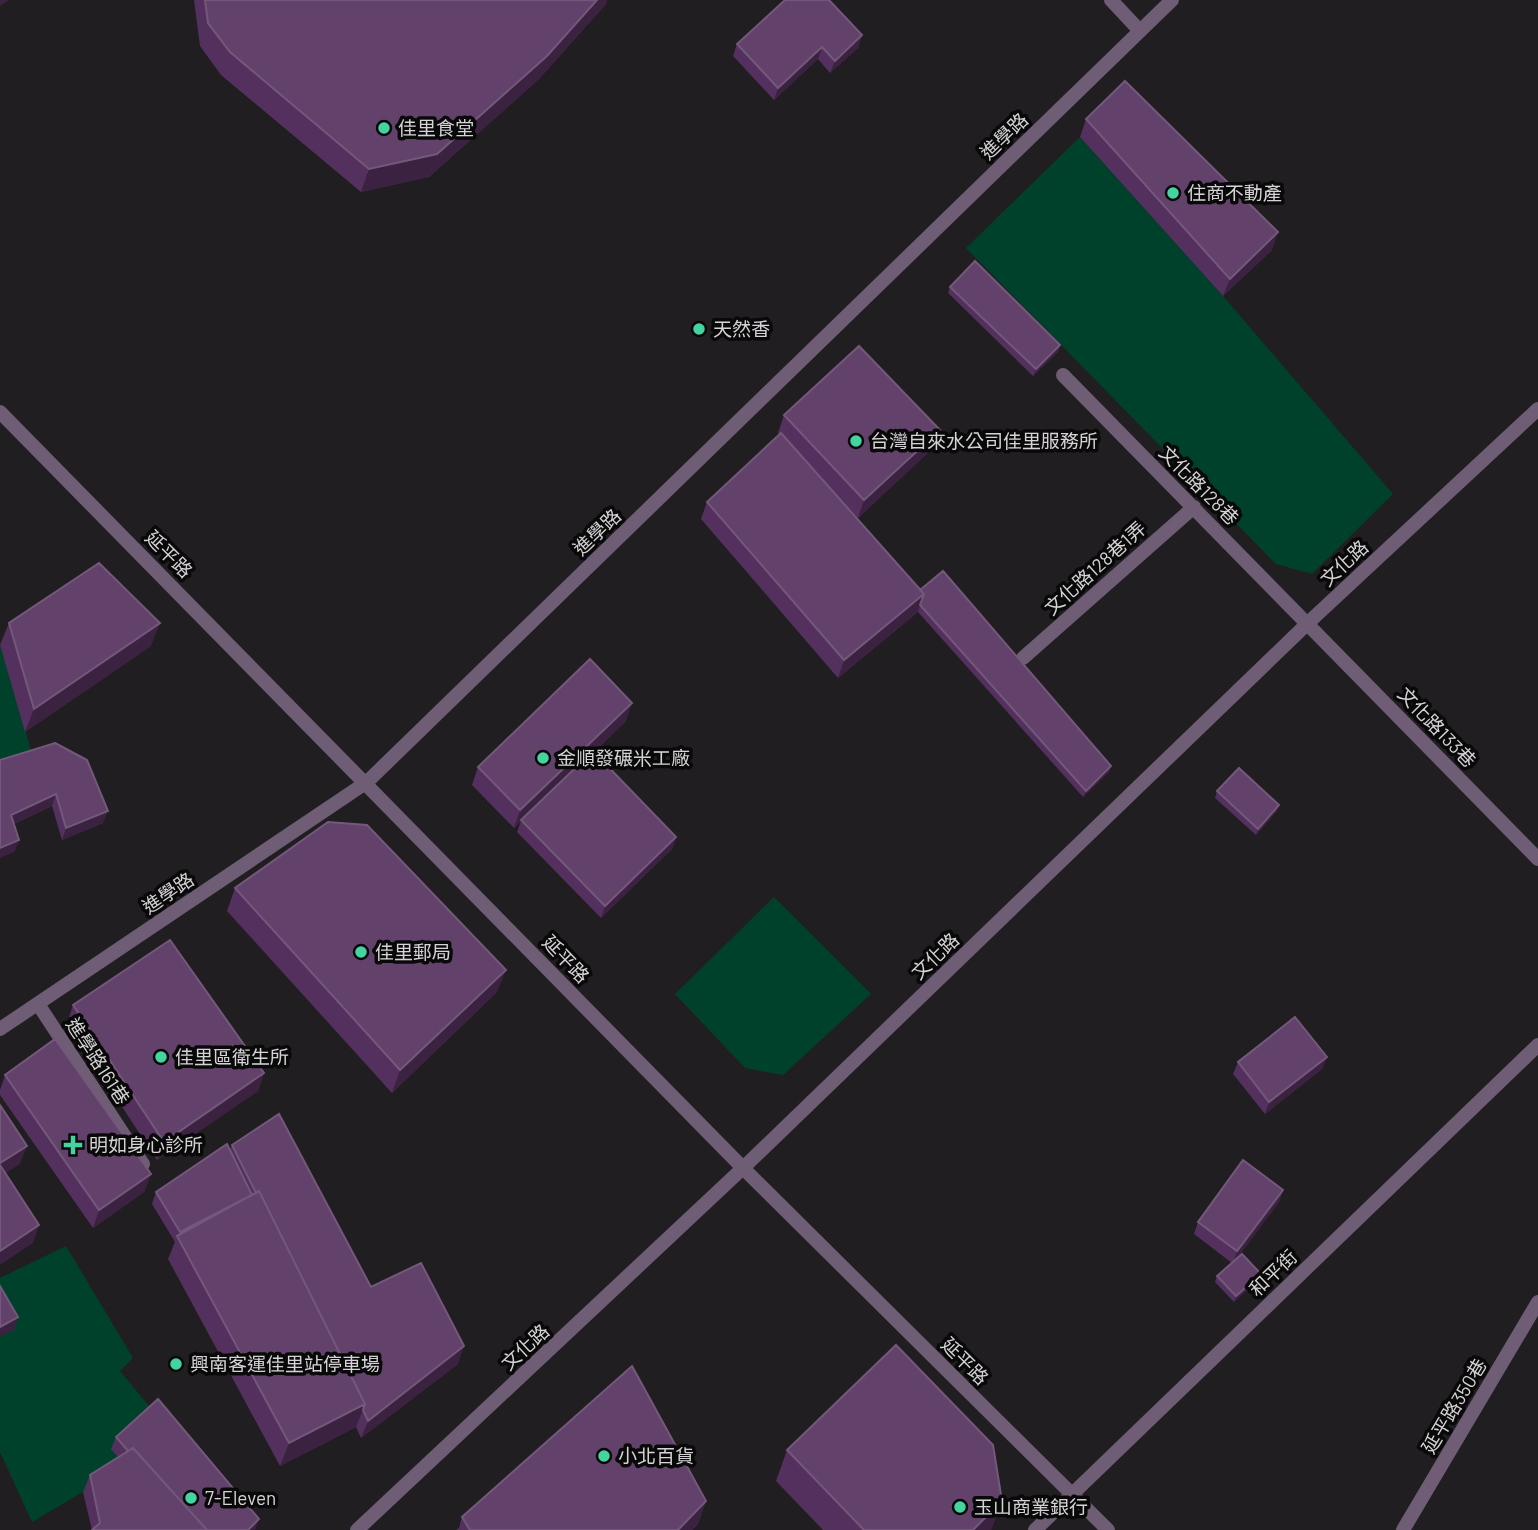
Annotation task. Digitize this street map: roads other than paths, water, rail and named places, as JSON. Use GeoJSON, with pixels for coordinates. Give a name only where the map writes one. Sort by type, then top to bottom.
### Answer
{"type":"FeatureCollection","features":[{"type":"Feature","properties":{"kind":"street"},"geometry":{"type":"LineString","coordinates":[[1111,0],[1140,31]]}},
{"type":"Feature","properties":{"kind":"street","name":"進學路"},"geometry":{"type":"LineString","coordinates":[[0,1029],[367,782],[1172,0]]}},
{"type":"Feature","properties":{"kind":"street","name":"文化路128巷"},"geometry":{"type":"LineString","coordinates":[[1063,375],[1308,622]]}},
{"type":"Feature","properties":{"kind":"street","name":"文化路"},"geometry":{"type":"LineString","coordinates":[[357,1530],[743,1168],[1308,622],[1538,409]]}},
{"type":"Feature","properties":{"kind":"street","name":"延平路"},"geometry":{"type":"LineString","coordinates":[[0,412],[367,782],[743,1168],[1108,1530]]}},
{"type":"Feature","properties":{"kind":"street","name":"文化路128巷1弄"},"geometry":{"type":"LineString","coordinates":[[1023,658],[1194,507]]}},
{"type":"Feature","properties":{"kind":"street","name":"文化路133巷"},"geometry":{"type":"LineString","coordinates":[[1308,622],[1538,859]]}},
{"type":"Feature","properties":{"kind":"street","name":"進學路161巷"},"geometry":{"type":"LineString","coordinates":[[37,1004],[150,1175]]}},
{"type":"Feature","properties":{"kind":"street","name":"和平街"},"geometry":{"type":"LineString","coordinates":[[1035,1530],[1538,1045]]}},
{"type":"Feature","properties":{"kind":"street","name":"延平路350巷"},"geometry":{"type":"LineString","coordinates":[[1403,1530],[1538,1302]]}},
{"type":"Feature","properties":{"kind":"place","name":"佳里食堂"},"geometry":{"type":"Point","coordinates":[384,128]}},
{"type":"Feature","properties":{"kind":"place","name":"住商不動產"},"geometry":{"type":"Point","coordinates":[1173,193]}},
{"type":"Feature","properties":{"kind":"place","name":"天然香"},"geometry":{"type":"Point","coordinates":[699,329]}},
{"type":"Feature","properties":{"kind":"place","name":"台灣自來水公司佳里服務所"},"geometry":{"type":"Point","coordinates":[856,441]}},
{"type":"Feature","properties":{"kind":"place","name":"金順發碾米工廠"},"geometry":{"type":"Point","coordinates":[543,758]}},
{"type":"Feature","properties":{"kind":"place","name":"佳里郵局"},"geometry":{"type":"Point","coordinates":[361,952]}},
{"type":"Feature","properties":{"kind":"place","name":"佳里區衛生所"},"geometry":{"type":"Point","coordinates":[161,1057]}},
{"type":"Feature","properties":{"kind":"place","name":"明如身心診所"},"geometry":{"type":"Point","coordinates":[73,1145]}},
{"type":"Feature","properties":{"kind":"place","name":"興南客運佳里站停車場"},"geometry":{"type":"Point","coordinates":[176,1364]}},
{"type":"Feature","properties":{"kind":"place","name":"小北百貨"},"geometry":{"type":"Point","coordinates":[604,1456]}},
{"type":"Feature","properties":{"kind":"place","name":"7-Eleven"},"geometry":{"type":"Point","coordinates":[191,1498]}},
{"type":"Feature","properties":{"kind":"place","name":"玉山商業銀行"},"geometry":{"type":"Point","coordinates":[960,1507]}}]}
